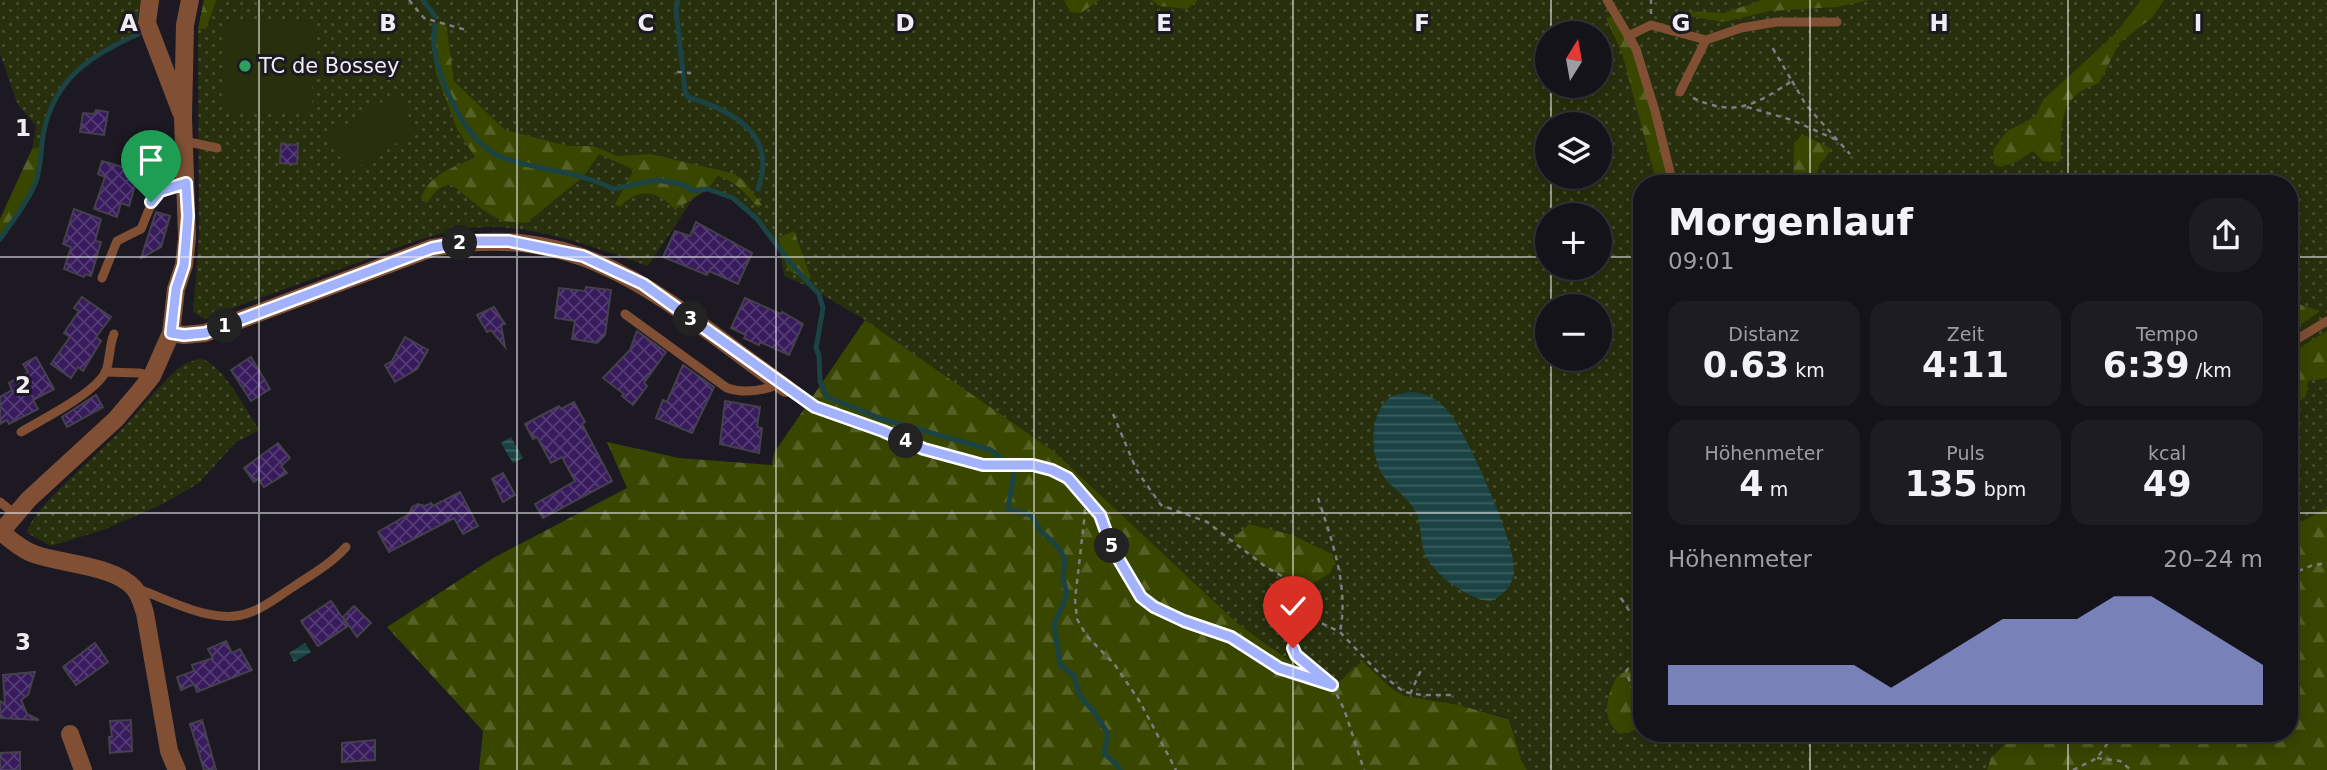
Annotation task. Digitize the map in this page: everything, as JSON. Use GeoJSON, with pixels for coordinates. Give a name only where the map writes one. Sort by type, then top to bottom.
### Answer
{"type":"FeatureCollection","features":[{"type":"Feature","properties":{"kind":"street"},"geometry":{"type":"LineString","coordinates":[[150,0],[147,23],[183,117]]}},
{"type":"Feature","properties":{"kind":"street"},"geometry":{"type":"LineString","coordinates":[[177,770],[169,751],[145,613],[134,587],[117,576],[37,555],[0,533],[15,514],[116,419],[152,376],[171,333],[176,289],[184,265],[188,216],[183,117],[185,24],[190,0]]}},
{"type":"Feature","properties":{"kind":"street"},"geometry":{"type":"LineString","coordinates":[[171,333],[205,333],[432,248],[470,241],[509,241],[583,256],[629,276],[782,386]]}},
{"type":"Feature","properties":{"kind":"street"},"geometry":{"type":"LineString","coordinates":[[69,734],[83,770]]}},
{"type":"Feature","properties":{"kind":"lane"},"geometry":{"type":"LineString","coordinates":[[1607,0],[1636,49],[1671,175]]}},
{"type":"Feature","properties":{"kind":"lane"},"geometry":{"type":"LineString","coordinates":[[1628,36],[1651,25],[1706,40],[1741,28],[1776,22],[1837,22]]}},
{"type":"Feature","properties":{"kind":"lane"},"geometry":{"type":"LineString","coordinates":[[1680,92],[1706,40]]}},
{"type":"Feature","properties":{"kind":"lane"},"geometry":{"type":"LineString","coordinates":[[184,141],[217,148]]}},
{"type":"Feature","properties":{"kind":"lane"},"geometry":{"type":"LineString","coordinates":[[102,278],[114,244],[141,229],[154,197],[168,187],[186,183]]}},
{"type":"Feature","properties":{"kind":"lane"},"geometry":{"type":"LineString","coordinates":[[625,314],[727,388],[746,391],[782,386]]}},
{"type":"Feature","properties":{"kind":"lane"},"geometry":{"type":"LineString","coordinates":[[2298,339],[2327,321]]}},
{"type":"Feature","properties":{"kind":"lane"},"geometry":{"type":"LineString","coordinates":[[20,432],[73,402],[105,372],[114,334]]}},
{"type":"Feature","properties":{"kind":"lane"},"geometry":{"type":"LineString","coordinates":[[105,372],[152,376]]}},
{"type":"Feature","properties":{"kind":"lane"},"geometry":{"type":"LineString","coordinates":[[0,502],[15,514]]}},
{"type":"Feature","properties":{"kind":"lane"},"geometry":{"type":"LineString","coordinates":[[134,587],[204,613],[224,617],[244,615],[311,575],[346,547]]}},
{"type":"Feature","properties":{"kind":"path"},"geometry":{"type":"LineString","coordinates":[[409,0],[429,21],[466,30]]}},
{"type":"Feature","properties":{"kind":"path"},"geometry":{"type":"LineString","coordinates":[[1772,47],[1806,105],[1850,154]]}},
{"type":"Feature","properties":{"kind":"path"},"geometry":{"type":"LineString","coordinates":[[677,72],[691,73]]}},
{"type":"Feature","properties":{"kind":"path"},"geometry":{"type":"LineString","coordinates":[[1744,107],[1759,102],[1792,81]]}},
{"type":"Feature","properties":{"kind":"path"},"geometry":{"type":"LineString","coordinates":[[1680,92],[1701,102],[1744,107],[1793,120],[1839,141]]}},
{"type":"Feature","properties":{"kind":"path"},"geometry":{"type":"LineString","coordinates":[[782,386],[815,407],[924,449],[983,465],[1033,465],[1068,478],[1100,515],[1112,548],[1141,597],[1154,607],[1184,621],[1231,637],[1279,668],[1332,685]]}},
{"type":"Feature","properties":{"kind":"path"},"geometry":{"type":"LineString","coordinates":[[1113,414],[1137,471],[1161,505],[1207,522],[1266,567],[1292,582],[1301,591],[1313,619]]}},
{"type":"Feature","properties":{"kind":"path"},"geometry":{"type":"LineString","coordinates":[[1083,496],[1085,513],[1075,599],[1077,619],[1086,635],[1115,665],[1140,702],[1176,770]]}},
{"type":"Feature","properties":{"kind":"path"},"geometry":{"type":"LineString","coordinates":[[1318,498],[1339,569],[1342,616],[1340,632]]}},
{"type":"Feature","properties":{"kind":"path"},"geometry":{"type":"LineString","coordinates":[[2298,571],[2327,563]]}},
{"type":"Feature","properties":{"kind":"path"},"geometry":{"type":"LineString","coordinates":[[1620,598],[1633,618]]}},
{"type":"Feature","properties":{"kind":"path"},"geometry":{"type":"LineString","coordinates":[[1364,770],[1332,685],[1296,655],[1293,648],[1293,632],[1296,626],[1303,620],[1313,619],[1340,632],[1395,687],[1409,694],[1451,695]]}},
{"type":"Feature","properties":{"kind":"path"},"geometry":{"type":"LineString","coordinates":[[1633,663],[1626,671],[1633,690]]}},
{"type":"Feature","properties":{"kind":"path"},"geometry":{"type":"LineString","coordinates":[[1409,694],[1422,668]]}},
{"type":"Feature","properties":{"kind":"path"},"geometry":{"type":"LineString","coordinates":[[2073,770],[2097,758],[2109,742]]}},
{"type":"Feature","properties":{"kind":"path"},"geometry":{"type":"LineString","coordinates":[[2097,758],[2120,761],[2131,770]]}},
{"type":"Feature","properties":{"kind":"shaded area"},"geometry":{"type":"Polygon","coordinates":[[[0,0],[142,0],[138,14],[138,34],[102,53],[73,76],[52,106],[42,146],[32,149],[36,126],[18,105],[0,54],[0,0]]]}},
{"type":"Feature","properties":{"kind":"shaded area"},"geometry":{"type":"Polygon","coordinates":[[[204,0],[2327,0],[2327,508],[2298,523],[2298,175],[1633,175],[1633,742],[2006,742],[1991,758],[1987,770],[1527,770],[1509,718],[1459,705],[1405,696],[1391,688],[1362,661],[1330,690],[1237,623],[865,320],[811,288],[784,276],[777,243],[765,226],[738,203],[709,189],[695,196],[648,266],[555,236],[517,229],[479,227],[443,233],[407,244],[204,319],[193,312],[199,235],[198,29],[204,0]]]}},
{"type":"Feature","properties":{"kind":"shaded area"},"geometry":{"type":"Polygon","coordinates":[[[223,21],[313,22],[312,112],[223,111],[223,21]]]}},
{"type":"Feature","properties":{"kind":"shaded area"},"geometry":{"type":"Polygon","coordinates":[[[392,96],[397,97],[415,127],[414,132],[352,171],[348,170],[329,139],[330,134],[392,96]]]}},
{"type":"Feature","properties":{"kind":"shaded area"},"geometry":{"type":"Polygon","coordinates":[[[201,359],[209,362],[225,378],[259,430],[235,443],[199,483],[165,503],[103,530],[51,546],[29,534],[27,531],[43,507],[122,429],[166,380],[182,366],[201,359]]]}},
{"type":"Feature","properties":{"kind":"shaded area"},"geometry":{"type":"Polygon","coordinates":[[[1410,392],[1421,393],[1434,399],[1447,410],[1478,464],[1500,516],[1513,560],[1514,573],[1506,590],[1491,601],[1462,591],[1434,569],[1422,546],[1415,512],[1409,502],[1385,479],[1378,466],[1373,435],[1378,414],[1389,398],[1410,392]]]}},
{"type":"Feature","properties":{"kind":"shaded area"},"geometry":{"type":"Polygon","coordinates":[[[511,437],[523,458],[513,463],[501,443],[511,437]]]}},
{"type":"Feature","properties":{"kind":"shaded area"},"geometry":{"type":"Polygon","coordinates":[[[305,643],[311,652],[294,662],[289,653],[305,643]]]}},
{"type":"Feature","properties":{"kind":"green space"},"geometry":{"type":"Polygon","coordinates":[[[204,0],[216,0],[206,29],[198,29],[204,0]]]}},
{"type":"Feature","properties":{"kind":"green space"},"geometry":{"type":"Polygon","coordinates":[[[1064,0],[1099,0],[1081,13],[1070,12],[1064,0]]]}},
{"type":"Feature","properties":{"kind":"green space"},"geometry":{"type":"Polygon","coordinates":[[[1151,0],[1197,1],[1187,9],[1160,6],[1151,0]]]}},
{"type":"Feature","properties":{"kind":"green space"},"geometry":{"type":"Polygon","coordinates":[[[1762,0],[1869,0],[1837,7],[1770,11],[1724,22],[1681,15],[1681,11],[1724,13],[1762,0]]]}},
{"type":"Feature","properties":{"kind":"green space"},"geometry":{"type":"Polygon","coordinates":[[[2141,0],[2164,0],[2153,17],[2120,42],[2099,83],[2075,96],[2067,107],[2062,124],[2059,162],[2043,161],[2033,151],[2014,163],[2000,167],[1994,164],[1993,150],[2007,131],[2035,117],[2043,100],[2116,33],[2141,0]]]}},
{"type":"Feature","properties":{"kind":"green space"},"geometry":{"type":"Polygon","coordinates":[[[1612,16],[1632,50],[1652,115],[1666,175],[1655,175],[1622,53],[1612,31],[1612,21],[1606,18],[1612,16]]]}},
{"type":"Feature","properties":{"kind":"green space"},"geometry":{"type":"Polygon","coordinates":[[[439,21],[446,23],[454,81],[505,130],[568,146],[593,146],[618,156],[651,154],[735,174],[745,182],[762,205],[758,208],[736,185],[718,176],[708,189],[675,210],[662,198],[648,194],[634,196],[620,207],[615,204],[634,170],[599,154],[583,177],[526,223],[502,221],[483,210],[452,185],[440,188],[427,203],[421,198],[430,183],[444,172],[475,157],[457,129],[436,73],[431,34],[439,21]]]}},
{"type":"Feature","properties":{"kind":"green space"},"geometry":{"type":"Polygon","coordinates":[[[1802,134],[1832,149],[1819,165],[1818,175],[1793,175],[1794,144],[1802,134]]]}},
{"type":"Feature","properties":{"kind":"green space"},"geometry":{"type":"Polygon","coordinates":[[[42,146],[35,183],[0,239],[0,219],[32,149],[42,146]]]}},
{"type":"Feature","properties":{"kind":"green space"},"geometry":{"type":"Polygon","coordinates":[[[794,231],[811,278],[808,280],[788,270],[778,238],[794,231]]]}},
{"type":"Feature","properties":{"kind":"green space"},"geometry":{"type":"Polygon","coordinates":[[[2298,304],[2320,311],[2298,327],[2298,304]]]}},
{"type":"Feature","properties":{"kind":"green space"},"geometry":{"type":"Polygon","coordinates":[[[865,320],[1053,451],[1237,623],[1330,690],[1362,661],[1391,688],[1405,696],[1459,705],[1509,719],[1527,770],[479,770],[483,731],[387,627],[495,557],[627,488],[607,442],[679,458],[772,465],[774,453],[865,320]]]}},
{"type":"Feature","properties":{"kind":"green space"},"geometry":{"type":"Polygon","coordinates":[[[2327,331],[2327,378],[2308,381],[2306,396],[2298,403],[2298,349],[2327,331]]]}},
{"type":"Feature","properties":{"kind":"green space"},"geometry":{"type":"Polygon","coordinates":[[[2327,508],[2327,770],[1987,770],[1991,758],[2006,742],[2298,742],[2298,523],[2327,508]]]}},
{"type":"Feature","properties":{"kind":"green space"},"geometry":{"type":"Polygon","coordinates":[[[1249,524],[1292,535],[1332,554],[1335,562],[1330,573],[1301,591],[1232,540],[1249,524]]]}},
{"type":"Feature","properties":{"kind":"green space"},"geometry":{"type":"Polygon","coordinates":[[[1633,668],[1633,731],[1620,734],[1613,728],[1607,714],[1608,698],[1618,675],[1633,668]]]}},
{"type":"Feature","properties":{"kind":"building"},"geometry":{"type":"Polygon","coordinates":[[[96,110],[108,112],[104,135],[80,132],[83,113],[94,114],[96,110]]]}},
{"type":"Feature","properties":{"kind":"building"},"geometry":{"type":"Polygon","coordinates":[[[281,144],[298,145],[297,164],[280,163],[281,144]]]}},
{"type":"Feature","properties":{"kind":"building"},"geometry":{"type":"Polygon","coordinates":[[[102,161],[139,172],[129,206],[121,203],[117,217],[94,209],[105,177],[98,174],[102,161]]]}},
{"type":"Feature","properties":{"kind":"building"},"geometry":{"type":"Polygon","coordinates":[[[74,209],[101,219],[95,241],[101,242],[91,276],[85,274],[84,277],[64,269],[71,247],[63,244],[74,209]]]}},
{"type":"Feature","properties":{"kind":"building"},"geometry":{"type":"Polygon","coordinates":[[[156,212],[170,216],[161,247],[141,258],[156,212]]]}},
{"type":"Feature","properties":{"kind":"building"},"geometry":{"type":"Polygon","coordinates":[[[696,222],[752,253],[738,284],[709,271],[707,275],[663,257],[675,231],[690,236],[696,222]]]}},
{"type":"Feature","properties":{"kind":"building"},"geometry":{"type":"Polygon","coordinates":[[[586,287],[611,290],[605,335],[597,343],[572,339],[575,321],[555,318],[559,288],[585,291],[586,287]]]}},
{"type":"Feature","properties":{"kind":"building"},"geometry":{"type":"Polygon","coordinates":[[[82,297],[111,317],[96,337],[101,341],[83,371],[78,367],[71,378],[51,364],[70,337],[64,333],[79,311],[74,308],[82,297]]]}},
{"type":"Feature","properties":{"kind":"building"},"geometry":{"type":"Polygon","coordinates":[[[745,298],[781,314],[782,312],[803,324],[789,355],[760,342],[759,345],[731,328],[745,298]]]}},
{"type":"Feature","properties":{"kind":"building"},"geometry":{"type":"Polygon","coordinates":[[[494,307],[505,324],[501,325],[505,347],[491,330],[487,332],[477,315],[494,307]]]}},
{"type":"Feature","properties":{"kind":"building"},"geometry":{"type":"Polygon","coordinates":[[[637,331],[666,352],[644,383],[647,386],[633,405],[622,396],[624,394],[603,378],[630,350],[637,331]]]}},
{"type":"Feature","properties":{"kind":"building"},"geometry":{"type":"Polygon","coordinates":[[[405,337],[428,350],[417,369],[395,382],[385,365],[392,361],[405,337]]]}},
{"type":"Feature","properties":{"kind":"building"},"geometry":{"type":"Polygon","coordinates":[[[36,357],[54,389],[33,400],[38,409],[9,424],[7,420],[0,424],[0,397],[12,390],[9,383],[28,372],[23,364],[36,357]]]}},
{"type":"Feature","properties":{"kind":"building"},"geometry":{"type":"Polygon","coordinates":[[[251,357],[270,389],[251,401],[231,370],[251,357]]]}},
{"type":"Feature","properties":{"kind":"building"},"geometry":{"type":"Polygon","coordinates":[[[683,365],[714,387],[692,433],[656,418],[663,400],[667,402],[683,365]]]}},
{"type":"Feature","properties":{"kind":"building"},"geometry":{"type":"Polygon","coordinates":[[[96,395],[103,407],[67,427],[62,417],[96,395]]]}},
{"type":"Feature","properties":{"kind":"building"},"geometry":{"type":"Polygon","coordinates":[[[725,401],[760,407],[757,427],[762,428],[759,453],[720,444],[725,401]]]}},
{"type":"Feature","properties":{"kind":"building"},"geometry":{"type":"Polygon","coordinates":[[[574,402],[585,422],[582,424],[612,481],[543,518],[535,504],[575,481],[562,457],[551,463],[537,437],[533,439],[525,424],[559,406],[561,409],[574,402]]]}},
{"type":"Feature","properties":{"kind":"building"},"geometry":{"type":"Polygon","coordinates":[[[278,443],[290,458],[281,466],[287,473],[264,487],[258,479],[254,482],[244,468],[278,443]]]}},
{"type":"Feature","properties":{"kind":"building"},"geometry":{"type":"Polygon","coordinates":[[[503,473],[515,495],[503,502],[492,479],[503,473]]]}},
{"type":"Feature","properties":{"kind":"building"},"geometry":{"type":"Polygon","coordinates":[[[460,492],[478,526],[463,534],[454,518],[389,552],[378,532],[409,514],[412,507],[418,504],[425,506],[431,503],[433,506],[460,492]]]}},
{"type":"Feature","properties":{"kind":"building"},"geometry":{"type":"Polygon","coordinates":[[[331,601],[348,626],[318,646],[301,621],[331,601]]]}},
{"type":"Feature","properties":{"kind":"building"},"geometry":{"type":"Polygon","coordinates":[[[354,606],[371,623],[357,637],[343,617],[354,606]]]}},
{"type":"Feature","properties":{"kind":"building"},"geometry":{"type":"Polygon","coordinates":[[[226,641],[232,653],[240,649],[252,670],[197,692],[194,684],[181,690],[177,677],[194,671],[192,665],[213,658],[208,649],[226,641]]]}},
{"type":"Feature","properties":{"kind":"building"},"geometry":{"type":"Polygon","coordinates":[[[95,643],[108,662],[76,685],[63,667],[95,643]]]}},
{"type":"Feature","properties":{"kind":"building"},"geometry":{"type":"Polygon","coordinates":[[[35,672],[28,695],[21,700],[27,714],[39,720],[0,718],[0,701],[5,704],[3,675],[35,672]]]}},
{"type":"Feature","properties":{"kind":"building"},"geometry":{"type":"Polygon","coordinates":[[[131,720],[132,751],[110,753],[110,721],[131,720]]]}},
{"type":"Feature","properties":{"kind":"building"},"geometry":{"type":"Polygon","coordinates":[[[202,720],[216,770],[204,770],[190,724],[202,720]]]}},
{"type":"Feature","properties":{"kind":"building"},"geometry":{"type":"Polygon","coordinates":[[[375,740],[375,760],[342,762],[342,743],[375,740]]]}},
{"type":"Feature","properties":{"kind":"building"},"geometry":{"type":"Polygon","coordinates":[[[20,752],[20,770],[0,770],[0,753],[20,752]]]}},
{"type":"Feature","properties":{"kind":"waterway"},"geometry":{"type":"LineString","coordinates":[[423,0],[435,16]]}},
{"type":"Feature","properties":{"kind":"waterway"},"geometry":{"type":"LineString","coordinates":[[678,0],[676,9],[685,91],[688,97],[735,118],[757,139],[762,153],[763,170],[758,189]]}},
{"type":"Feature","properties":{"kind":"waterway"},"geometry":{"type":"LineString","coordinates":[[435,25],[434,47],[449,95],[467,127],[478,141],[491,151],[504,158],[587,178],[613,189],[656,180],[681,184],[694,191],[708,189],[733,198],[757,219],[792,265],[819,294],[823,308],[816,348],[820,381],[827,397],[882,419],[991,450],[1000,458]]}},
{"type":"Feature","properties":{"kind":"waterway"},"geometry":{"type":"LineString","coordinates":[[0,239],[35,184],[44,130],[57,96],[78,70],[91,60],[138,34]]}},
{"type":"Feature","properties":{"kind":"waterway"},"geometry":{"type":"LineString","coordinates":[[1012,469],[1014,472],[1008,509],[1031,515],[1065,559],[1063,579],[1067,594],[1054,625],[1060,664],[1074,676],[1079,695],[1108,734],[1104,753],[1120,770]]}},
{"type":"Feature","properties":{"kind":"place","name":"TC de Bossey"},"geometry":{"type":"Point","coordinates":[245,66]}},
{"type":"Feature","properties":{"kind":"route"},"geometry":{"type":"LineString","coordinates":[[151,202],[160,191],[186,183],[187,238],[184,265],[176,289],[171,333],[205,333],[414,254],[451,244],[509,241],[583,256],[643,284],[779,384],[815,407],[924,449],[983,465],[1033,465],[1068,478],[1100,515],[1112,548],[1141,597],[1154,607],[1184,621],[1231,637],[1279,668],[1332,685],[1305,664],[1293,648]]}}]}
